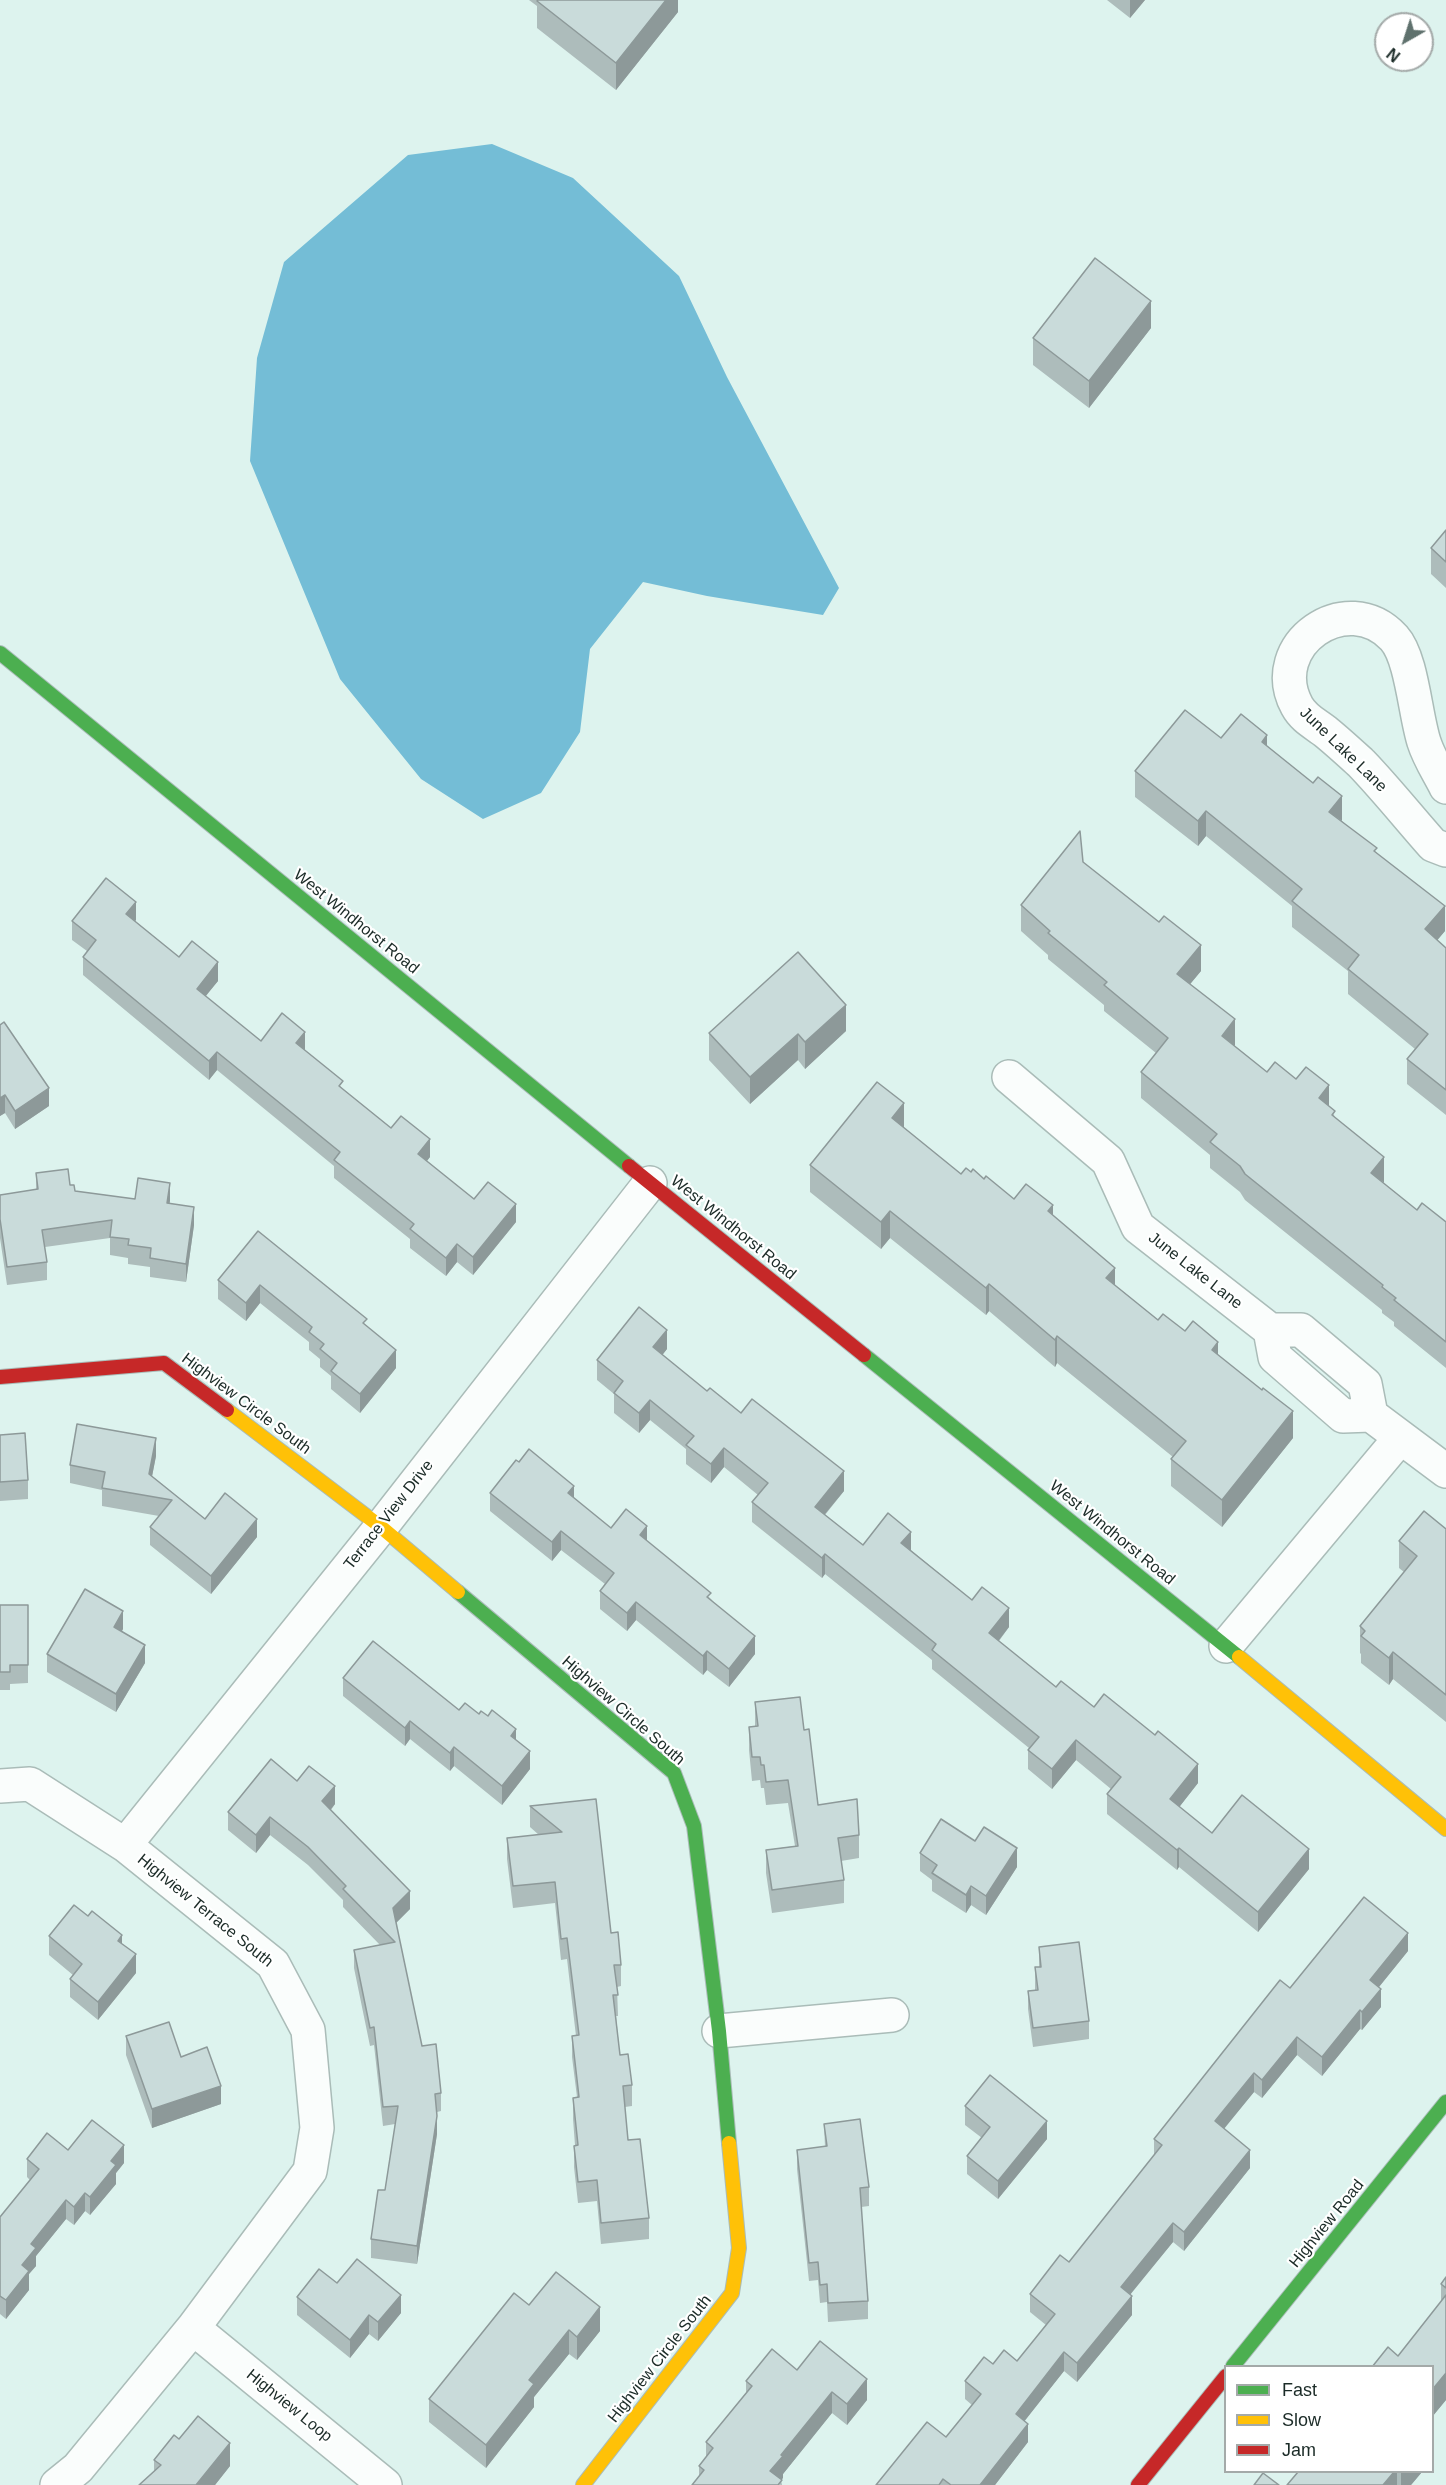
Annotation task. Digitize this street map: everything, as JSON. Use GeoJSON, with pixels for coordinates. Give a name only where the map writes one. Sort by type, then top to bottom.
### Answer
{"type":"FeatureCollection","features":[{"type":"Feature","properties":{"kind":"street","name":"June Lake Lane"},"geometry":{"type":"LineString","coordinates":[[1446,787],[1425,746],[1405,655],[1395,639],[1380,627],[1363,620],[1345,618],[1326,622],[1311,632],[1298,646],[1291,665],[1290,686],[1297,705],[1309,722],[1327,733],[1360,763],[1433,845],[1446,850]]}},
{"type":"Feature","properties":{"kind":"street","name":"West Windhorst Road"},"geometry":{"type":"LineString","coordinates":[[0,652],[650,1183],[1226,1646],[1446,1828]]}},
{"type":"Feature","properties":{"kind":"street","name":"June Lake Lane"},"geometry":{"type":"LineString","coordinates":[[1009,1077],[1108,1161],[1138,1227],[1270,1330],[1275,1357],[1343,1416],[1371,1415],[1446,1471]]}},
{"type":"Feature","properties":{"kind":"street","name":"Terrace View Drive"},"geometry":{"type":"LineString","coordinates":[[125,1845],[381,1527],[650,1183]]}},
{"type":"Feature","properties":{"kind":"street","name":"Highview Circle South"},"geometry":{"type":"LineString","coordinates":[[0,1377],[164,1363],[381,1527],[674,1773],[694,1826],[719,2031],[739,2248],[732,2293],[583,2485]]}},
{"type":"Feature","properties":{"kind":"street"},"geometry":{"type":"LineString","coordinates":[[1226,1646],[1400,1438]]}},
{"type":"Feature","properties":{"kind":"street","name":"Highview Terrace South"},"geometry":{"type":"LineString","coordinates":[[0,1786],[30,1784],[125,1845],[273,1964],[308,2030],[317,2128],[310,2171],[193,2328],[78,2468],[57,2485]]}},
{"type":"Feature","properties":{"kind":"street"},"geometry":{"type":"LineString","coordinates":[[719,2031],[892,2015]]}},
{"type":"Feature","properties":{"kind":"street","name":"Highview Road"},"geometry":{"type":"LineString","coordinates":[[1235,2365],[1446,2102]]}},
{"type":"Feature","properties":{"kind":"street","name":"Highview Loop"},"geometry":{"type":"LineString","coordinates":[[193,2328],[385,2485]]}},
{"type":"Feature","properties":{"kind":"street"},"geometry":{"type":"LineString","coordinates":[[1138,2485],[1224,2378]]}},
{"type":"Feature","properties":{"kind":"water"},"geometry":{"type":"Polygon","coordinates":[[[492,144],[573,178],[679,276],[727,377],[839,588],[823,615],[707,596],[643,582],[590,649],[580,732],[541,793],[483,819],[421,779],[340,679],[250,461],[257,358],[284,262],[408,155],[492,144]]]}},
{"type":"Feature","properties":{"kind":"building"},"geometry":{"type":"Polygon","coordinates":[[[538,0],[666,0],[616,63],[538,0]]]}},
{"type":"Feature","properties":{"kind":"building"},"geometry":{"type":"Polygon","coordinates":[[[1095,258],[1151,301],[1089,381],[1033,338],[1095,258]]]}},
{"type":"Feature","properties":{"kind":"building"},"geometry":{"type":"Polygon","coordinates":[[[1446,530],[1446,562],[1431,548],[1446,530]]]}},
{"type":"Feature","properties":{"kind":"building"},"geometry":{"type":"Polygon","coordinates":[[[1185,710],[1221,738],[1241,714],[1267,735],[1262,742],[1313,783],[1318,777],[1342,796],[1329,812],[1377,848],[1374,851],[1445,906],[1425,929],[1446,948],[1446,1090],[1407,1059],[1428,1034],[1348,969],[1359,955],[1292,901],[1302,889],[1206,811],[1198,821],[1135,771],[1185,710]]]}},
{"type":"Feature","properties":{"kind":"building"},"geometry":{"type":"Polygon","coordinates":[[[1080,831],[1083,862],[1159,922],[1164,916],[1201,945],[1177,974],[1235,1019],[1222,1036],[1267,1072],[1275,1062],[1296,1079],[1306,1067],[1329,1085],[1319,1098],[1335,1111],[1332,1115],[1384,1157],[1371,1173],[1417,1210],[1422,1203],[1446,1222],[1446,1342],[1394,1300],[1396,1298],[1382,1287],[1383,1285],[1245,1174],[1240,1166],[1210,1142],[1217,1134],[1141,1072],[1168,1038],[1104,985],[1107,982],[1048,933],[1050,931],[1021,905],[1080,831]]]}},
{"type":"Feature","properties":{"kind":"building"},"geometry":{"type":"Polygon","coordinates":[[[106,878],[136,902],[126,914],[179,957],[192,941],[218,962],[197,989],[261,1041],[282,1013],[305,1032],[296,1043],[343,1081],[339,1086],[391,1128],[401,1116],[430,1139],[418,1154],[474,1199],[488,1182],[516,1204],[473,1257],[457,1244],[446,1258],[410,1229],[414,1224],[334,1160],[340,1152],[217,1052],[209,1061],[83,957],[96,940],[72,921],[106,878]]]}},
{"type":"Feature","properties":{"kind":"building"},"geometry":{"type":"Polygon","coordinates":[[[798,952],[846,1005],[805,1042],[798,1034],[750,1077],[709,1033],[798,952]]]}},
{"type":"Feature","properties":{"kind":"building"},"geometry":{"type":"Polygon","coordinates":[[[4,1022],[49,1088],[15,1111],[5,1095],[0,1098],[0,1025],[4,1022]]]}},
{"type":"Feature","properties":{"kind":"building"},"geometry":{"type":"Polygon","coordinates":[[[877,1082],[904,1103],[892,1118],[961,1174],[966,1168],[971,1172],[973,1169],[984,1179],[986,1176],[1014,1199],[1026,1184],[1053,1205],[1048,1211],[1115,1268],[1106,1278],[1158,1320],[1163,1314],[1185,1331],[1193,1321],[1218,1342],[1212,1350],[1262,1390],[1263,1388],[1293,1411],[1222,1500],[1171,1459],[1186,1441],[1057,1336],[1055,1340],[989,1284],[986,1288],[890,1211],[881,1222],[810,1165],[877,1082]]]}},
{"type":"Feature","properties":{"kind":"building"},"geometry":{"type":"Polygon","coordinates":[[[68,1169],[70,1185],[74,1185],[75,1191],[135,1199],[138,1178],[170,1183],[167,1203],[194,1207],[186,1264],[150,1258],[151,1248],[128,1245],[129,1239],[110,1237],[112,1220],[42,1230],[47,1262],[7,1267],[0,1219],[0,1195],[38,1189],[36,1173],[68,1169]]]}},
{"type":"Feature","properties":{"kind":"building"},"geometry":{"type":"Polygon","coordinates":[[[258,1231],[367,1319],[363,1323],[396,1350],[360,1394],[331,1371],[337,1363],[320,1349],[324,1344],[309,1332],[312,1327],[260,1285],[246,1303],[218,1280],[258,1231]]]}},
{"type":"Feature","properties":{"kind":"building"},"geometry":{"type":"Polygon","coordinates":[[[639,1307],[667,1330],[653,1347],[707,1391],[710,1388],[741,1413],[752,1399],[844,1471],[815,1507],[863,1545],[888,1513],[911,1532],[901,1543],[972,1600],[982,1587],[1009,1608],[989,1633],[1056,1687],[1061,1681],[1094,1707],[1104,1694],[1155,1735],[1158,1731],[1198,1764],[1170,1799],[1212,1833],[1242,1795],[1309,1849],[1258,1912],[1107,1794],[1121,1777],[1076,1740],[1052,1769],[1028,1750],[1039,1737],[932,1650],[936,1644],[825,1554],[822,1558],[752,1502],[768,1483],[724,1448],[711,1464],[686,1445],[694,1436],[650,1400],[639,1413],[614,1393],[623,1381],[597,1360],[639,1307]]]}},
{"type":"Feature","properties":{"kind":"building"},"geometry":{"type":"Polygon","coordinates":[[[77,1424],[156,1438],[149,1474],[205,1519],[225,1493],[257,1519],[211,1576],[150,1527],[172,1500],[102,1488],[105,1472],[70,1465],[77,1424]]]}},
{"type":"Feature","properties":{"kind":"building"},"geometry":{"type":"Polygon","coordinates":[[[25,1433],[28,1480],[0,1482],[0,1435],[25,1433]]]}},
{"type":"Feature","properties":{"kind":"building"},"geometry":{"type":"Polygon","coordinates":[[[529,1449],[574,1486],[568,1493],[611,1528],[626,1509],[647,1526],[640,1535],[711,1593],[707,1597],[755,1636],[729,1669],[707,1651],[703,1656],[636,1602],[627,1613],[600,1591],[614,1573],[561,1531],[552,1542],[490,1493],[516,1460],[519,1462],[529,1449]]]}},
{"type":"Feature","properties":{"kind":"building"},"geometry":{"type":"Polygon","coordinates":[[[1424,1511],[1446,1529],[1446,1695],[1393,1652],[1389,1658],[1361,1636],[1365,1631],[1360,1626],[1417,1556],[1399,1541],[1424,1511]]]}},
{"type":"Feature","properties":{"kind":"building"},"geometry":{"type":"Polygon","coordinates":[[[85,1589],[123,1611],[114,1627],[145,1645],[116,1694],[47,1654],[85,1589]]]}},
{"type":"Feature","properties":{"kind":"building"},"geometry":{"type":"Polygon","coordinates":[[[0,1605],[28,1605],[28,1665],[10,1665],[10,1672],[0,1672],[0,1605]]]}},
{"type":"Feature","properties":{"kind":"building"},"geometry":{"type":"Polygon","coordinates":[[[373,1641],[459,1710],[465,1703],[479,1714],[481,1711],[488,1716],[492,1710],[516,1729],[511,1736],[530,1751],[502,1786],[454,1747],[450,1753],[410,1721],[405,1728],[343,1678],[373,1641]]]}},
{"type":"Feature","properties":{"kind":"building"},"geometry":{"type":"Polygon","coordinates":[[[800,1697],[804,1730],[809,1729],[818,1805],[857,1799],[859,1835],[838,1838],[844,1880],[772,1890],[766,1850],[798,1846],[788,1780],[766,1782],[764,1765],[761,1765],[760,1757],[752,1757],[749,1727],[758,1726],[755,1702],[800,1697]]]}},
{"type":"Feature","properties":{"kind":"building"},"geometry":{"type":"Polygon","coordinates":[[[271,1759],[297,1781],[309,1766],[335,1786],[322,1801],[410,1891],[393,1908],[422,2046],[436,2044],[441,2093],[435,2094],[437,2116],[417,2246],[371,2239],[378,2190],[385,2190],[398,2106],[383,2107],[374,2027],[370,2028],[354,1950],[395,1942],[343,1889],[346,1886],[308,1847],[270,1817],[256,1835],[228,1812],[271,1759]]]}},
{"type":"Feature","properties":{"kind":"building"},"geometry":{"type":"Polygon","coordinates":[[[596,1799],[611,1933],[618,1932],[621,1965],[614,1965],[618,1995],[613,1995],[620,2055],[628,2054],[632,2085],[623,2086],[628,2140],[640,2139],[649,2218],[601,2223],[597,2180],[578,2182],[574,2146],[578,2145],[573,2098],[579,2097],[572,2036],[579,2035],[567,1938],[561,1939],[555,1882],[513,1886],[507,1838],[562,1832],[530,1806],[596,1799]]]}},
{"type":"Feature","properties":{"kind":"building"},"geometry":{"type":"Polygon","coordinates":[[[941,1819],[975,1841],[984,1827],[1017,1848],[986,1896],[971,1886],[966,1895],[932,1873],[937,1865],[920,1853],[941,1819]]]}},
{"type":"Feature","properties":{"kind":"building"},"geometry":{"type":"Polygon","coordinates":[[[1364,1897],[1408,1933],[1370,1980],[1381,1989],[1362,2012],[1360,2010],[1322,2057],[1297,2037],[1262,2080],[1254,2073],[1215,2121],[1250,2150],[1184,2232],[1173,2223],[1121,2287],[1132,2296],[1077,2363],[1064,2352],[1016,2414],[1028,2424],[980,2485],[951,2485],[943,2479],[939,2485],[876,2485],[927,2422],[946,2437],[981,2394],[965,2381],[984,2357],[993,2364],[1004,2350],[1017,2361],[1055,2314],[1030,2294],[1060,2255],[1069,2262],[1162,2145],[1154,2139],[1280,1980],[1290,1988],[1364,1897]]]}},
{"type":"Feature","properties":{"kind":"building"},"geometry":{"type":"Polygon","coordinates":[[[74,1905],[88,1916],[92,1911],[122,1935],[118,1941],[136,1954],[98,2002],[70,1979],[82,1964],[49,1936],[74,1905]]]}},
{"type":"Feature","properties":{"kind":"building"},"geometry":{"type":"Polygon","coordinates":[[[1079,1942],[1089,2021],[1033,2028],[1028,1991],[1038,1990],[1035,1967],[1041,1967],[1039,1947],[1079,1942]]]}},
{"type":"Feature","properties":{"kind":"building"},"geometry":{"type":"Polygon","coordinates":[[[169,2022],[181,2057],[207,2047],[221,2086],[152,2109],[126,2036],[169,2022]]]}},
{"type":"Feature","properties":{"kind":"building"},"geometry":{"type":"Polygon","coordinates":[[[990,2075],[1047,2121],[998,2181],[967,2156],[990,2127],[965,2106],[990,2075]]]}},
{"type":"Feature","properties":{"kind":"building"},"geometry":{"type":"Polygon","coordinates":[[[860,2119],[869,2187],[860,2188],[868,2301],[828,2303],[827,2284],[820,2285],[818,2262],[809,2263],[797,2150],[827,2146],[824,2124],[860,2119]]]}},
{"type":"Feature","properties":{"kind":"building"},"geometry":{"type":"Polygon","coordinates":[[[92,2120],[124,2145],[111,2161],[116,2165],[90,2197],[85,2193],[74,2207],[66,2200],[31,2244],[36,2248],[22,2265],[29,2271],[6,2300],[0,2296],[0,2217],[39,2169],[27,2159],[47,2133],[68,2150],[92,2120]]]}},
{"type":"Feature","properties":{"kind":"building"},"geometry":{"type":"Polygon","coordinates":[[[357,2259],[401,2295],[378,2322],[369,2315],[350,2340],[297,2297],[319,2269],[337,2283],[357,2259]]]}},
{"type":"Feature","properties":{"kind":"building"},"geometry":{"type":"Polygon","coordinates":[[[556,2272],[600,2307],[577,2337],[569,2330],[529,2380],[534,2384],[486,2445],[429,2399],[514,2293],[529,2305],[556,2272]]]}},
{"type":"Feature","properties":{"kind":"building"},"geometry":{"type":"Polygon","coordinates":[[[1446,2277],[1446,2288],[1441,2284],[1446,2277]]]}},
{"type":"Feature","properties":{"kind":"building"},"geometry":{"type":"Polygon","coordinates":[[[1446,2295],[1446,2373],[1434,2388],[1434,2365],[1374,2365],[1388,2347],[1398,2356],[1446,2295]]]}},
{"type":"Feature","properties":{"kind":"building"},"geometry":{"type":"Polygon","coordinates":[[[820,2341],[867,2379],[847,2404],[832,2392],[770,2471],[782,2480],[778,2485],[692,2485],[704,2470],[699,2466],[713,2448],[706,2442],[752,2386],[746,2381],[772,2349],[797,2370],[820,2341]]]}},
{"type":"Feature","properties":{"kind":"building"},"geometry":{"type":"Polygon","coordinates":[[[198,2416],[230,2443],[196,2485],[139,2485],[161,2465],[154,2460],[174,2435],[179,2439],[198,2416]]]}},
{"type":"Feature","properties":{"kind":"building"},"geometry":{"type":"Polygon","coordinates":[[[1263,2473],[1279,2485],[1254,2485],[1263,2473]]]}},
{"type":"Feature","properties":{"kind":"building"},"geometry":{"type":"Polygon","coordinates":[[[1297,2473],[1393,2473],[1383,2485],[1287,2485],[1297,2473]]]}},
{"type":"Feature","properties":{"kind":"traffic: fast"},"geometry":{"type":"LineString","coordinates":[[0,653],[629,1166]]}},
{"type":"Feature","properties":{"kind":"traffic: fast"},"geometry":{"type":"LineString","coordinates":[[864,1355],[1239,1657]]}},
{"type":"Feature","properties":{"kind":"traffic: fast"},"geometry":{"type":"LineString","coordinates":[[458,1592],[674,1773],[694,1826],[719,2031],[729,2143]]}},
{"type":"Feature","properties":{"kind":"traffic: fast"},"geometry":{"type":"LineString","coordinates":[[1234,2365],[1446,2102]]}},
{"type":"Feature","properties":{"kind":"traffic: slow"},"geometry":{"type":"LineString","coordinates":[[227,1410],[381,1527],[458,1592]]}},
{"type":"Feature","properties":{"kind":"traffic: slow"},"geometry":{"type":"LineString","coordinates":[[1239,1657],[1446,1829]]}},
{"type":"Feature","properties":{"kind":"traffic: slow"},"geometry":{"type":"LineString","coordinates":[[583,2485],[732,2293],[739,2248],[729,2143]]}},
{"type":"Feature","properties":{"kind":"traffic: jam"},"geometry":{"type":"LineString","coordinates":[[629,1166],[864,1355]]}},
{"type":"Feature","properties":{"kind":"traffic: jam"},"geometry":{"type":"LineString","coordinates":[[0,1377],[164,1363],[227,1410]]}},
{"type":"Feature","properties":{"kind":"traffic: jam"},"geometry":{"type":"LineString","coordinates":[[1138,2485],[1224,2378]]}}]}
